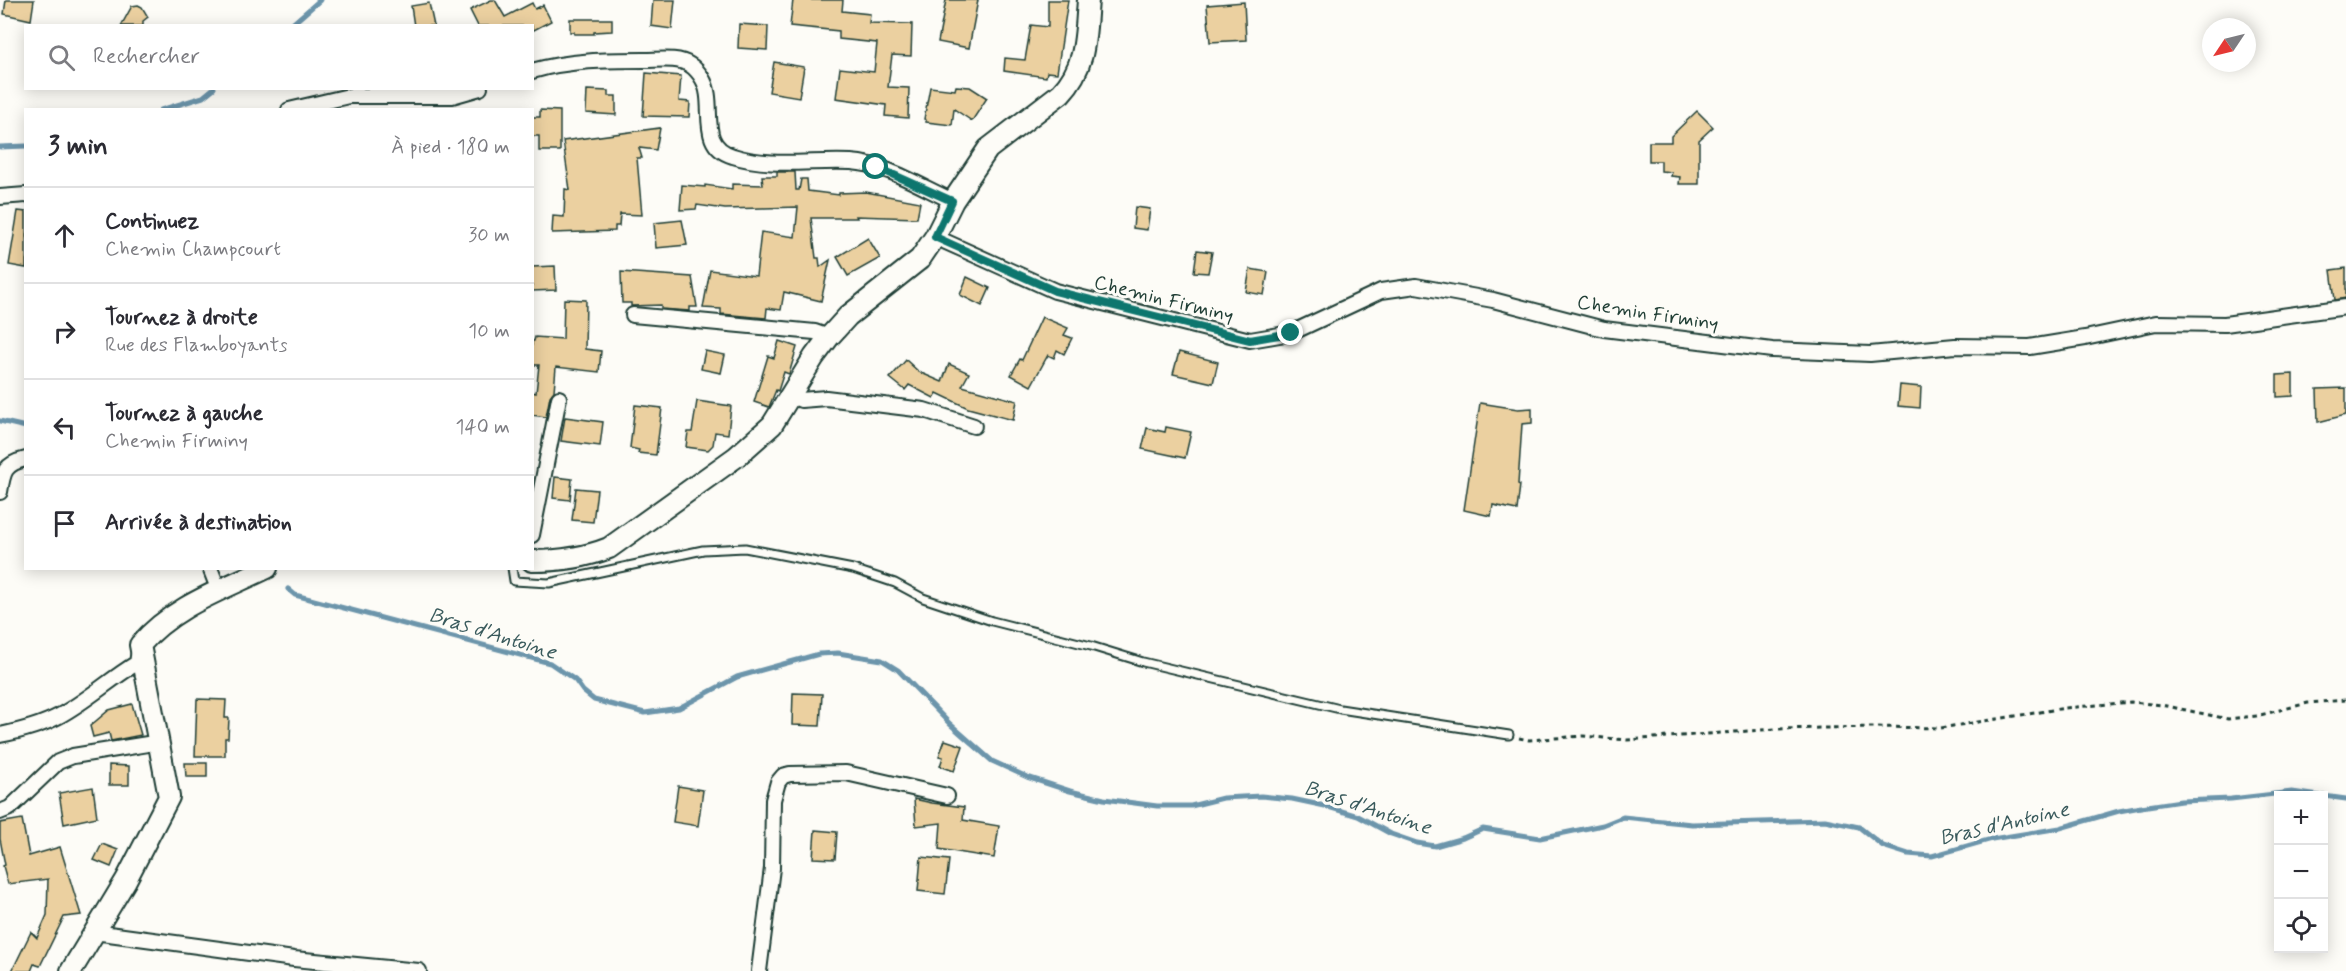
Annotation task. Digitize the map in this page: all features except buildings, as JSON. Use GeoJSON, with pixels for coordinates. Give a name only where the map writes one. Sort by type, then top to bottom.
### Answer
{"type":"FeatureCollection","features":[{"type":"Feature","properties":{"kind":"main road"},"geometry":{"type":"LineString","coordinates":[[534,561],[558,561],[589,556],[609,548],[744,451],[772,425],[829,337],[848,316],[920,259],[935,237],[952,201],[988,149],[1061,93],[1071,82],[1080,67],[1085,44],[1088,0]]}},
{"type":"Feature","properties":{"kind":"main road"},"geometry":{"type":"LineString","coordinates":[[71,971],[126,880],[169,797],[140,645],[154,628],[184,606],[263,570]]}},
{"type":"Feature","properties":{"kind":"street"},"geometry":{"type":"LineString","coordinates":[[534,70],[556,64],[592,60],[677,60],[691,65],[702,78],[709,94],[709,133],[719,149],[730,156],[756,161],[853,162],[876,167],[952,201]]}},
{"type":"Feature","properties":{"kind":"street"},"geometry":{"type":"LineString","coordinates":[[298,108],[349,96],[410,103],[473,90]]}},
{"type":"Feature","properties":{"kind":"street"},"geometry":{"type":"LineString","coordinates":[[0,197],[24,195]]}},
{"type":"Feature","properties":{"kind":"street","name":"Chemin Firminy"},"geometry":{"type":"LineString","coordinates":[[935,237],[1055,291],[1250,340],[1291,333],[1381,291],[1416,286],[1493,300],[1604,329],[1772,350],[1870,354],[1955,346],[2030,347],[2085,338],[2156,322],[2226,324],[2346,307]]}},
{"type":"Feature","properties":{"kind":"street"},"geometry":{"type":"LineString","coordinates":[[633,315],[815,332],[829,337]]}},
{"type":"Feature","properties":{"kind":"street"},"geometry":{"type":"LineString","coordinates":[[791,396],[801,400],[826,398],[924,410],[974,426]]}},
{"type":"Feature","properties":{"kind":"street"},"geometry":{"type":"LineString","coordinates":[[534,526],[559,398]]}},
{"type":"Feature","properties":{"kind":"street"},"geometry":{"type":"LineString","coordinates":[[0,492],[3,472],[10,464],[24,460]]}},
{"type":"Feature","properties":{"kind":"street"},"geometry":{"type":"LineString","coordinates":[[211,570],[219,591]]}},
{"type":"Feature","properties":{"kind":"street"},"geometry":{"type":"LineString","coordinates":[[0,735],[30,728],[57,717],[81,703],[137,663],[140,645]]}},
{"type":"Feature","properties":{"kind":"street"},"geometry":{"type":"LineString","coordinates":[[0,812],[10,808],[58,762],[73,756],[160,742]]}},
{"type":"Feature","properties":{"kind":"street"},"geometry":{"type":"LineString","coordinates":[[759,971],[772,868],[773,800],[778,782],[783,776],[846,773],[947,796]]}},
{"type":"Feature","properties":{"kind":"street"},"geometry":{"type":"LineString","coordinates":[[94,932],[294,959],[419,971]]}},
{"type":"Feature","properties":{"kind":"lane"},"geometry":{"type":"LineString","coordinates":[[512,570],[514,581],[549,583],[702,550],[745,549],[853,569],[895,583],[923,598],[992,621],[1091,646],[1143,662],[1340,709],[1509,735]]}},
{"type":"Feature","properties":{"kind":"path"},"geometry":{"type":"LineString","coordinates":[[1509,735],[1529,740],[1583,736],[1627,740],[1776,729],[1941,728],[2065,708],[2131,702],[2162,705],[2228,719],[2256,716],[2308,703],[2346,699]]}},
{"type":"Feature","properties":{"kind":"waterway"},"geometry":{"type":"LineString","coordinates":[[292,24],[320,0]]}},
{"type":"Feature","properties":{"kind":"waterway"},"geometry":{"type":"LineString","coordinates":[[167,108],[203,97],[212,90]]}},
{"type":"Feature","properties":{"kind":"waterway"},"geometry":{"type":"LineString","coordinates":[[0,147],[24,146]]}},
{"type":"Feature","properties":{"kind":"waterway","name":"Bras d'Antoine"},"geometry":{"type":"LineString","coordinates":[[0,421],[24,427]]}},
{"type":"Feature","properties":{"kind":"waterway","name":"Bras d'Antoine"},"geometry":{"type":"LineString","coordinates":[[288,589],[295,595],[550,663],[575,680],[594,700],[645,713],[679,708],[737,677],[819,654],[838,653],[882,660],[898,670],[950,724],[992,761],[1027,777],[1104,799],[1157,806],[1191,806],[1223,798],[1261,796],[1292,799],[1358,816],[1391,834],[1417,843],[1435,846],[1463,838],[1483,829],[1540,838],[1603,825],[1623,817],[1692,824],[1825,820],[1859,827],[1883,846],[1908,854],[1932,856],[1992,839],[2060,828],[2141,807],[2181,801],[2274,794]]}},
{"type":"Feature","properties":{"kind":"waterway","name":"Bras d'Antoine"},"geometry":{"type":"LineString","coordinates":[[2328,797],[2346,799]]}},
{"type":"Feature","properties":{"kind":"route"},"geometry":{"type":"LineString","coordinates":[[876,167],[952,201],[935,237],[1055,291],[1250,340],[1291,333]]}}]}
